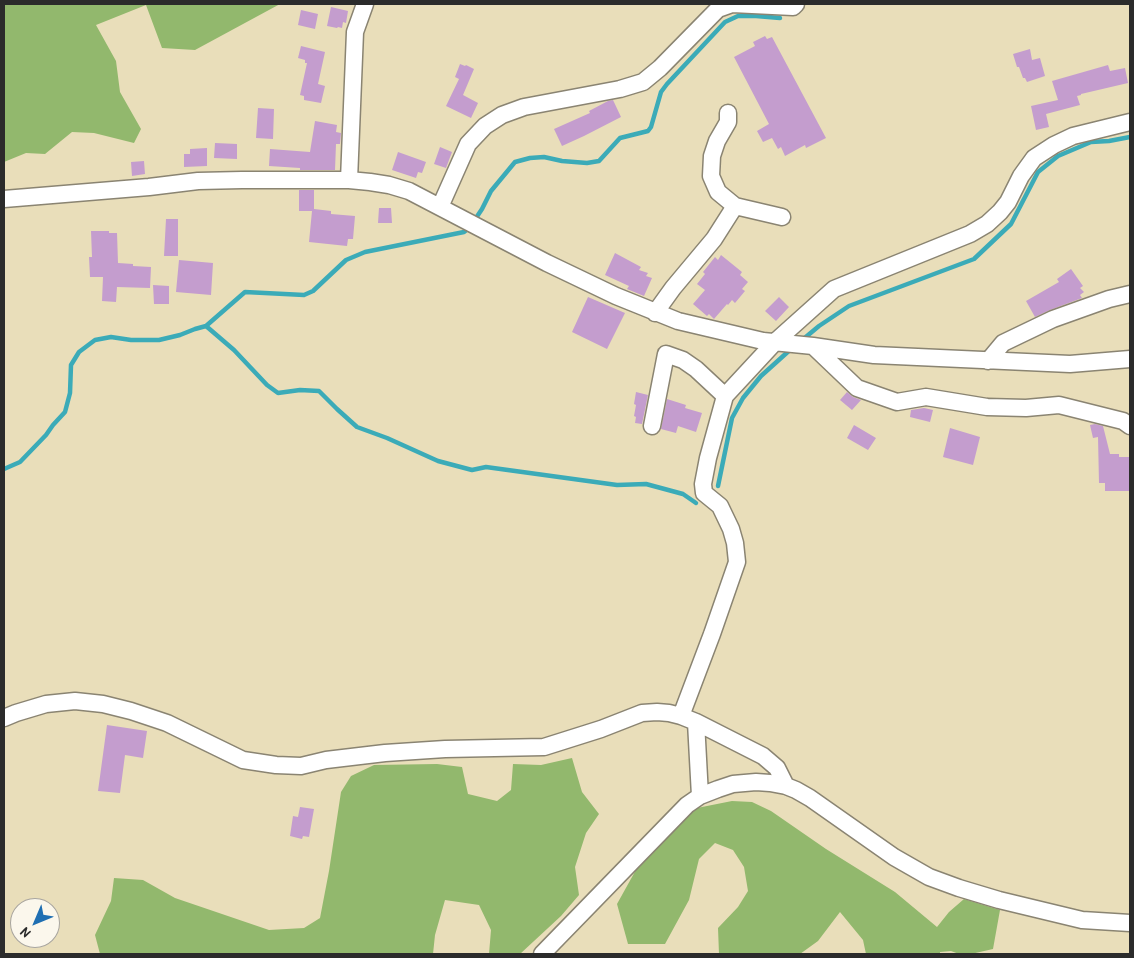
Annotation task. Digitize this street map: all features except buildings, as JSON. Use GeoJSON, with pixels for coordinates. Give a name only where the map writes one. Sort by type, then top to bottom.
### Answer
{"type":"FeatureCollection","features":[{"type":"Feature","properties":{"kind":"street"},"geometry":{"type":"LineString","coordinates":[[350,180],[355,32],[364,4]]}},
{"type":"Feature","properties":{"kind":"street"},"geometry":{"type":"LineString","coordinates":[[440,207],[468,144],[484,126],[524,107],[620,89],[643,82],[660,68],[718,9],[732,4],[793,6],[796,4]]}},
{"type":"Feature","properties":{"kind":"street"},"geometry":{"type":"LineString","coordinates":[[728,113],[728,122],[717,141],[712,156],[711,176],[718,192],[735,206],[782,217]]}},
{"type":"Feature","properties":{"kind":"street"},"geometry":{"type":"LineString","coordinates":[[700,796],[689,719],[712,634],[737,562],[736,543],[731,529],[720,506],[704,492],[708,458],[725,396],[776,342],[834,289],[970,234],[987,224],[1000,212],[1034,158],[1073,136],[1130,122]]}},
{"type":"Feature","properties":{"kind":"street"},"geometry":{"type":"LineString","coordinates":[[4,199],[198,181],[350,180],[370,182],[404,190],[548,263],[656,313],[678,321],[763,341],[874,354],[988,361],[1070,364],[1130,359]]}},
{"type":"Feature","properties":{"kind":"street"},"geometry":{"type":"LineString","coordinates":[[656,313],[673,288],[714,239],[735,206]]}},
{"type":"Feature","properties":{"kind":"street"},"geometry":{"type":"LineString","coordinates":[[988,361],[1003,343],[1053,319],[1109,299],[1130,294]]}},
{"type":"Feature","properties":{"kind":"street"},"geometry":{"type":"LineString","coordinates":[[813,346],[857,388],[897,402],[926,397],[987,407],[1026,408],[1059,405],[1123,421],[1130,426]]}},
{"type":"Feature","properties":{"kind":"street"},"geometry":{"type":"LineString","coordinates":[[652,426],[666,354],[683,360],[725,396]]}},
{"type":"Feature","properties":{"kind":"street"},"geometry":{"type":"LineString","coordinates":[[4,718],[46,704],[75,701],[103,704],[167,723],[243,760],[276,765],[301,766],[326,760],[386,752],[544,747],[601,729],[642,713],[669,713],[689,719],[763,756],[777,768],[786,786]]}},
{"type":"Feature","properties":{"kind":"street"},"geometry":{"type":"LineString","coordinates":[[542,954],[688,805],[700,796],[718,789],[733,784],[756,782],[786,786],[810,798],[894,857],[929,877],[999,900],[1082,920],[1130,923]]}},
{"type":"Feature","properties":{"kind":"green space"},"geometry":{"type":"Polygon","coordinates":[[[4,4],[280,4],[195,50],[162,48],[146,5],[96,25],[116,61],[120,92],[141,129],[134,143],[94,133],[72,132],[45,154],[26,153],[4,162],[4,4]]]}},
{"type":"Feature","properties":{"kind":"green space"},"geometry":{"type":"Polygon","coordinates":[[[572,758],[582,792],[599,814],[586,833],[575,867],[579,895],[561,916],[520,954],[489,954],[491,930],[479,905],[445,900],[435,935],[433,954],[100,954],[95,935],[111,901],[114,878],[143,880],[175,898],[269,930],[304,928],[320,918],[341,792],[351,776],[374,765],[437,764],[462,767],[468,794],[497,801],[511,790],[513,764],[541,765],[572,758]]]}},
{"type":"Feature","properties":{"kind":"green space"},"geometry":{"type":"Polygon","coordinates":[[[732,801],[752,802],[771,811],[826,849],[895,892],[937,927],[949,912],[964,899],[1000,910],[993,949],[971,954],[959,954],[951,951],[940,952],[940,954],[866,954],[863,940],[840,912],[818,941],[800,954],[719,954],[718,928],[738,907],[748,891],[744,867],[733,850],[715,843],[699,859],[689,900],[665,944],[628,944],[617,904],[637,868],[665,834],[697,808],[732,801]]]}},
{"type":"Feature","properties":{"kind":"waterway"},"geometry":{"type":"LineString","coordinates":[[474,221],[491,191],[515,162],[544,157],[587,163],[599,161],[620,138],[648,131],[651,127],[661,92],[725,22],[738,16],[780,18]]}},
{"type":"Feature","properties":{"kind":"waterway"},"geometry":{"type":"LineString","coordinates":[[801,341],[819,326],[849,306],[974,259],[1011,224],[1038,172],[1058,156],[1091,142],[1130,137]]}},
{"type":"Feature","properties":{"kind":"waterway"},"geometry":{"type":"LineString","coordinates":[[4,469],[20,462],[65,412],[70,393],[71,365],[79,352],[95,340],[111,337],[131,340],[159,340],[180,335],[206,326],[245,292],[304,295],[313,291],[346,260],[365,252],[464,232],[469,228]]}},
{"type":"Feature","properties":{"kind":"waterway"},"geometry":{"type":"LineString","coordinates":[[206,326],[234,350],[267,385],[278,393],[300,390],[319,391],[357,427],[438,461],[472,470],[486,467],[617,485],[646,484],[683,494],[696,503]]}},
{"type":"Feature","properties":{"kind":"waterway"},"geometry":{"type":"LineString","coordinates":[[718,486],[732,418],[743,398],[761,376],[791,349]]}}]}
